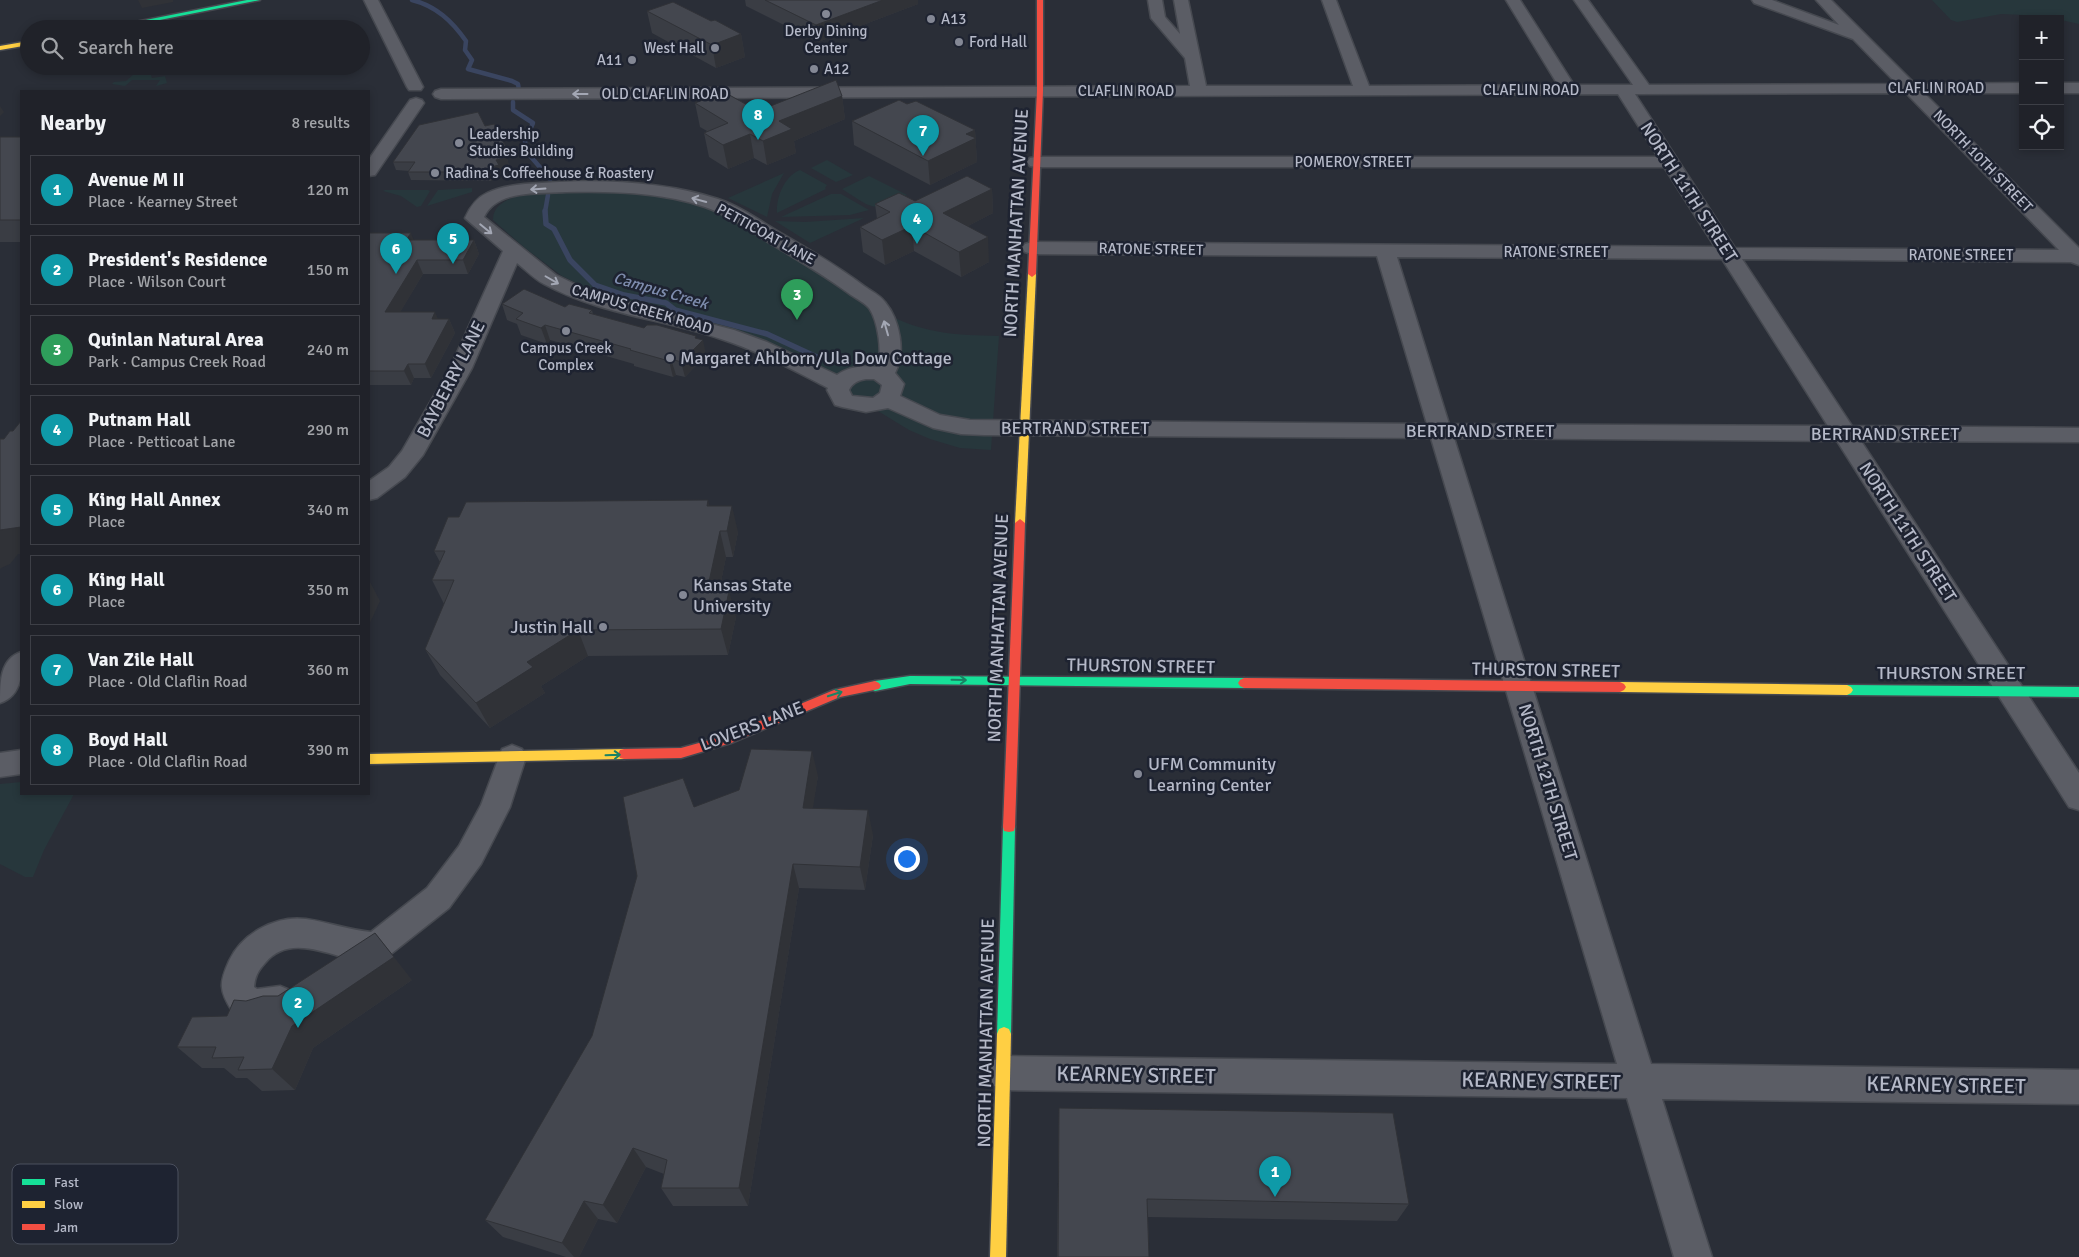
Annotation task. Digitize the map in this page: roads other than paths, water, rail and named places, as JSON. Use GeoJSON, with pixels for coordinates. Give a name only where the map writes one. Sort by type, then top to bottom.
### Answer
{"type":"FeatureCollection","features":[{"type":"Feature","properties":{"kind":"street"},"geometry":{"type":"LineString","coordinates":[[151,20],[257,0]]}},
{"type":"Feature","properties":{"kind":"street"},"geometry":{"type":"LineString","coordinates":[[370,169],[408,96],[371,0]]}},
{"type":"Feature","properties":{"kind":"street","name":"NORTH MANHATTAN AVENUE"},"geometry":{"type":"LineString","coordinates":[[998,1257],[1013,681],[1040,91],[1040,0]]}},
{"type":"Feature","properties":{"kind":"street"},"geometry":{"type":"LineString","coordinates":[[1155,0],[1158,18],[1192,57]]}},
{"type":"Feature","properties":{"kind":"street"},"geometry":{"type":"LineString","coordinates":[[1181,0],[1199,90]]}},
{"type":"Feature","properties":{"kind":"street"},"geometry":{"type":"LineString","coordinates":[[1328,0],[1363,90]]}},
{"type":"Feature","properties":{"kind":"street"},"geometry":{"type":"LineString","coordinates":[[1513,0],[1569,89]]}},
{"type":"Feature","properties":{"kind":"street"},"geometry":{"type":"LineString","coordinates":[[1581,0],[1644,89]]}},
{"type":"Feature","properties":{"kind":"street"},"geometry":{"type":"LineString","coordinates":[[1759,0],[1861,38]]}},
{"type":"Feature","properties":{"kind":"street","name":"NORTH 10TH STREET"},"geometry":{"type":"LineString","coordinates":[[1823,0],[2078,257]]}},
{"type":"Feature","properties":{"kind":"street"},"geometry":{"type":"LineString","coordinates":[[0,48],[20,45]]}},
{"type":"Feature","properties":{"kind":"street","name":"CLAFLIN ROAD"},"geometry":{"type":"LineString","coordinates":[[1040,91],[2019,88]]}},
{"type":"Feature","properties":{"kind":"street"},"geometry":{"type":"LineString","coordinates":[[2064,88],[2079,88]]}},
{"type":"Feature","properties":{"kind":"street","name":"NORTH 11TH STREET"},"geometry":{"type":"LineString","coordinates":[[1623,89],[2079,798]]}},
{"type":"Feature","properties":{"kind":"street","name":"OLD CLAFLIN ROAD"},"geometry":{"type":"LineString","coordinates":[[408,96],[433,100],[441,94],[1040,91]]}},
{"type":"Feature","properties":{"kind":"street","name":"POMEROY STREET"},"geometry":{"type":"LineString","coordinates":[[1036,162],[1670,162]]}},
{"type":"Feature","properties":{"kind":"street","name":"PETTICOAT LANE"},"geometry":{"type":"LineString","coordinates":[[483,203],[512,191],[606,185],[677,194],[720,207],[736,214],[835,273],[878,306],[890,346],[890,359],[883,375]]}},
{"type":"Feature","properties":{"kind":"street","name":"CAMPUS CREEK ROAD"},"geometry":{"type":"LineString","coordinates":[[483,203],[477,210],[474,218],[549,279],[578,293],[634,310],[727,334],[760,346],[840,385]]}},
{"type":"Feature","properties":{"kind":"street","name":"RATONE STREET"},"geometry":{"type":"LineString","coordinates":[[1032,248],[2078,257]]}},
{"type":"Feature","properties":{"kind":"street","name":"NORTH 12TH STREET"},"geometry":{"type":"LineString","coordinates":[[1385,250],[1693,1257]]}},
{"type":"Feature","properties":{"kind":"street","name":"BAYBERRY LANE"},"geometry":{"type":"LineString","coordinates":[[370,491],[397,472],[415,449],[461,368],[513,251]]}},
{"type":"Feature","properties":{"kind":"street"},"geometry":{"type":"LineString","coordinates":[[866,372],[883,375],[893,384],[893,390],[887,398],[877,404],[868,406],[850,404],[839,395],[840,385],[844,380],[858,373],[866,372]]}},
{"type":"Feature","properties":{"kind":"street","name":"BERTRAND STREET"},"geometry":{"type":"LineString","coordinates":[[887,398],[918,415],[960,427],[2079,436]]}},
{"type":"Feature","properties":{"kind":"street"},"geometry":{"type":"LineString","coordinates":[[0,692],[20,663]]}},
{"type":"Feature","properties":{"kind":"street","name":"LOVERS LANE"},"geometry":{"type":"LineString","coordinates":[[370,759],[681,753],[727,740],[838,693],[883,683],[910,680],[1013,681]]}},
{"type":"Feature","properties":{"kind":"street","name":"THURSTON STREET"},"geometry":{"type":"LineString","coordinates":[[1013,681],[2079,692]]}},
{"type":"Feature","properties":{"kind":"street"},"geometry":{"type":"LineString","coordinates":[[376,947],[347,944],[302,932],[287,933],[257,948],[243,963],[236,982],[237,993],[245,1002],[269,1005],[290,1000],[376,947],[438,898],[470,855],[495,807],[512,757]]}},
{"type":"Feature","properties":{"kind":"street"},"geometry":{"type":"LineString","coordinates":[[0,765],[20,762]]}},
{"type":"Feature","properties":{"kind":"street","name":"KEARNEY STREET"},"geometry":{"type":"LineString","coordinates":[[1004,1073],[2079,1087]]}},
{"type":"Feature","properties":{"kind":"waterway","name":"Campus Creek"},"geometry":{"type":"LineString","coordinates":[[412,0],[436,10],[461,34],[466,41],[465,50],[472,60],[468,69],[512,81],[518,84],[519,90]]}},
{"type":"Feature","properties":{"kind":"waterway","name":"Campus Creek"},"geometry":{"type":"LineString","coordinates":[[513,102],[513,110],[533,123],[525,141],[526,151],[550,179]]}},
{"type":"Feature","properties":{"kind":"waterway","name":"Campus Creek"},"geometry":{"type":"LineString","coordinates":[[545,212],[548,195]]}},
{"type":"Feature","properties":{"kind":"waterway","name":"Campus Creek"},"geometry":{"type":"LineString","coordinates":[[545,212],[546,224],[554,229],[570,260],[595,285],[624,295],[666,303],[675,310],[767,334],[819,358]]}},
{"type":"Feature","properties":{"kind":"place","name":"Derby Dining Center"},"geometry":{"type":"Point","coordinates":[826,14]}},
{"type":"Feature","properties":{"kind":"place","name":"A13"},"geometry":{"type":"Point","coordinates":[931,19]}},
{"type":"Feature","properties":{"kind":"place","name":"Ford Hall"},"geometry":{"type":"Point","coordinates":[959,42]}},
{"type":"Feature","properties":{"kind":"place","name":"West Hall"},"geometry":{"type":"Point","coordinates":[715,48]}},
{"type":"Feature","properties":{"kind":"place","name":"A11"},"geometry":{"type":"Point","coordinates":[632,60]}},
{"type":"Feature","properties":{"kind":"place","name":"A12"},"geometry":{"type":"Point","coordinates":[814,69]}},
{"type":"Feature","properties":{"kind":"place","name":"Boyd Hall"},"geometry":{"type":"Point","coordinates":[758,140]}},
{"type":"Feature","properties":{"kind":"place","name":"Leadership Studies Building"},"geometry":{"type":"Point","coordinates":[459,143]}},
{"type":"Feature","properties":{"kind":"place","name":"Van Zile Hall"},"geometry":{"type":"Point","coordinates":[923,156]}},
{"type":"Feature","properties":{"kind":"place","name":"Radina's Coffeehouse & Roastery"},"geometry":{"type":"Point","coordinates":[435,173]}},
{"type":"Feature","properties":{"kind":"place","name":"Putnam Hall"},"geometry":{"type":"Point","coordinates":[917,244]}},
{"type":"Feature","properties":{"kind":"place","name":"King Hall Annex"},"geometry":{"type":"Point","coordinates":[453,264]}},
{"type":"Feature","properties":{"kind":"place","name":"King Hall"},"geometry":{"type":"Point","coordinates":[396,274]}},
{"type":"Feature","properties":{"kind":"place","name":"Quinlan Natural Area"},"geometry":{"type":"Point","coordinates":[797,320]}},
{"type":"Feature","properties":{"kind":"place","name":"Campus Creek Complex"},"geometry":{"type":"Point","coordinates":[566,331]}},
{"type":"Feature","properties":{"kind":"place","name":"Margaret Ahlborn/Ula Dow Cottage"},"geometry":{"type":"Point","coordinates":[670,358]}},
{"type":"Feature","properties":{"kind":"place","name":"Kansas State University"},"geometry":{"type":"Point","coordinates":[683,595]}},
{"type":"Feature","properties":{"kind":"place","name":"Justin Hall"},"geometry":{"type":"Point","coordinates":[603,627]}},
{"type":"Feature","properties":{"kind":"place","name":"UFM Community Learning Center"},"geometry":{"type":"Point","coordinates":[1138,774]}},
{"type":"Feature","properties":{"kind":"place","name":"President's Residence"},"geometry":{"type":"Point","coordinates":[298,1028]}},
{"type":"Feature","properties":{"kind":"place","name":"Avenue M II"},"geometry":{"type":"Point","coordinates":[1275,1197]}}]}
